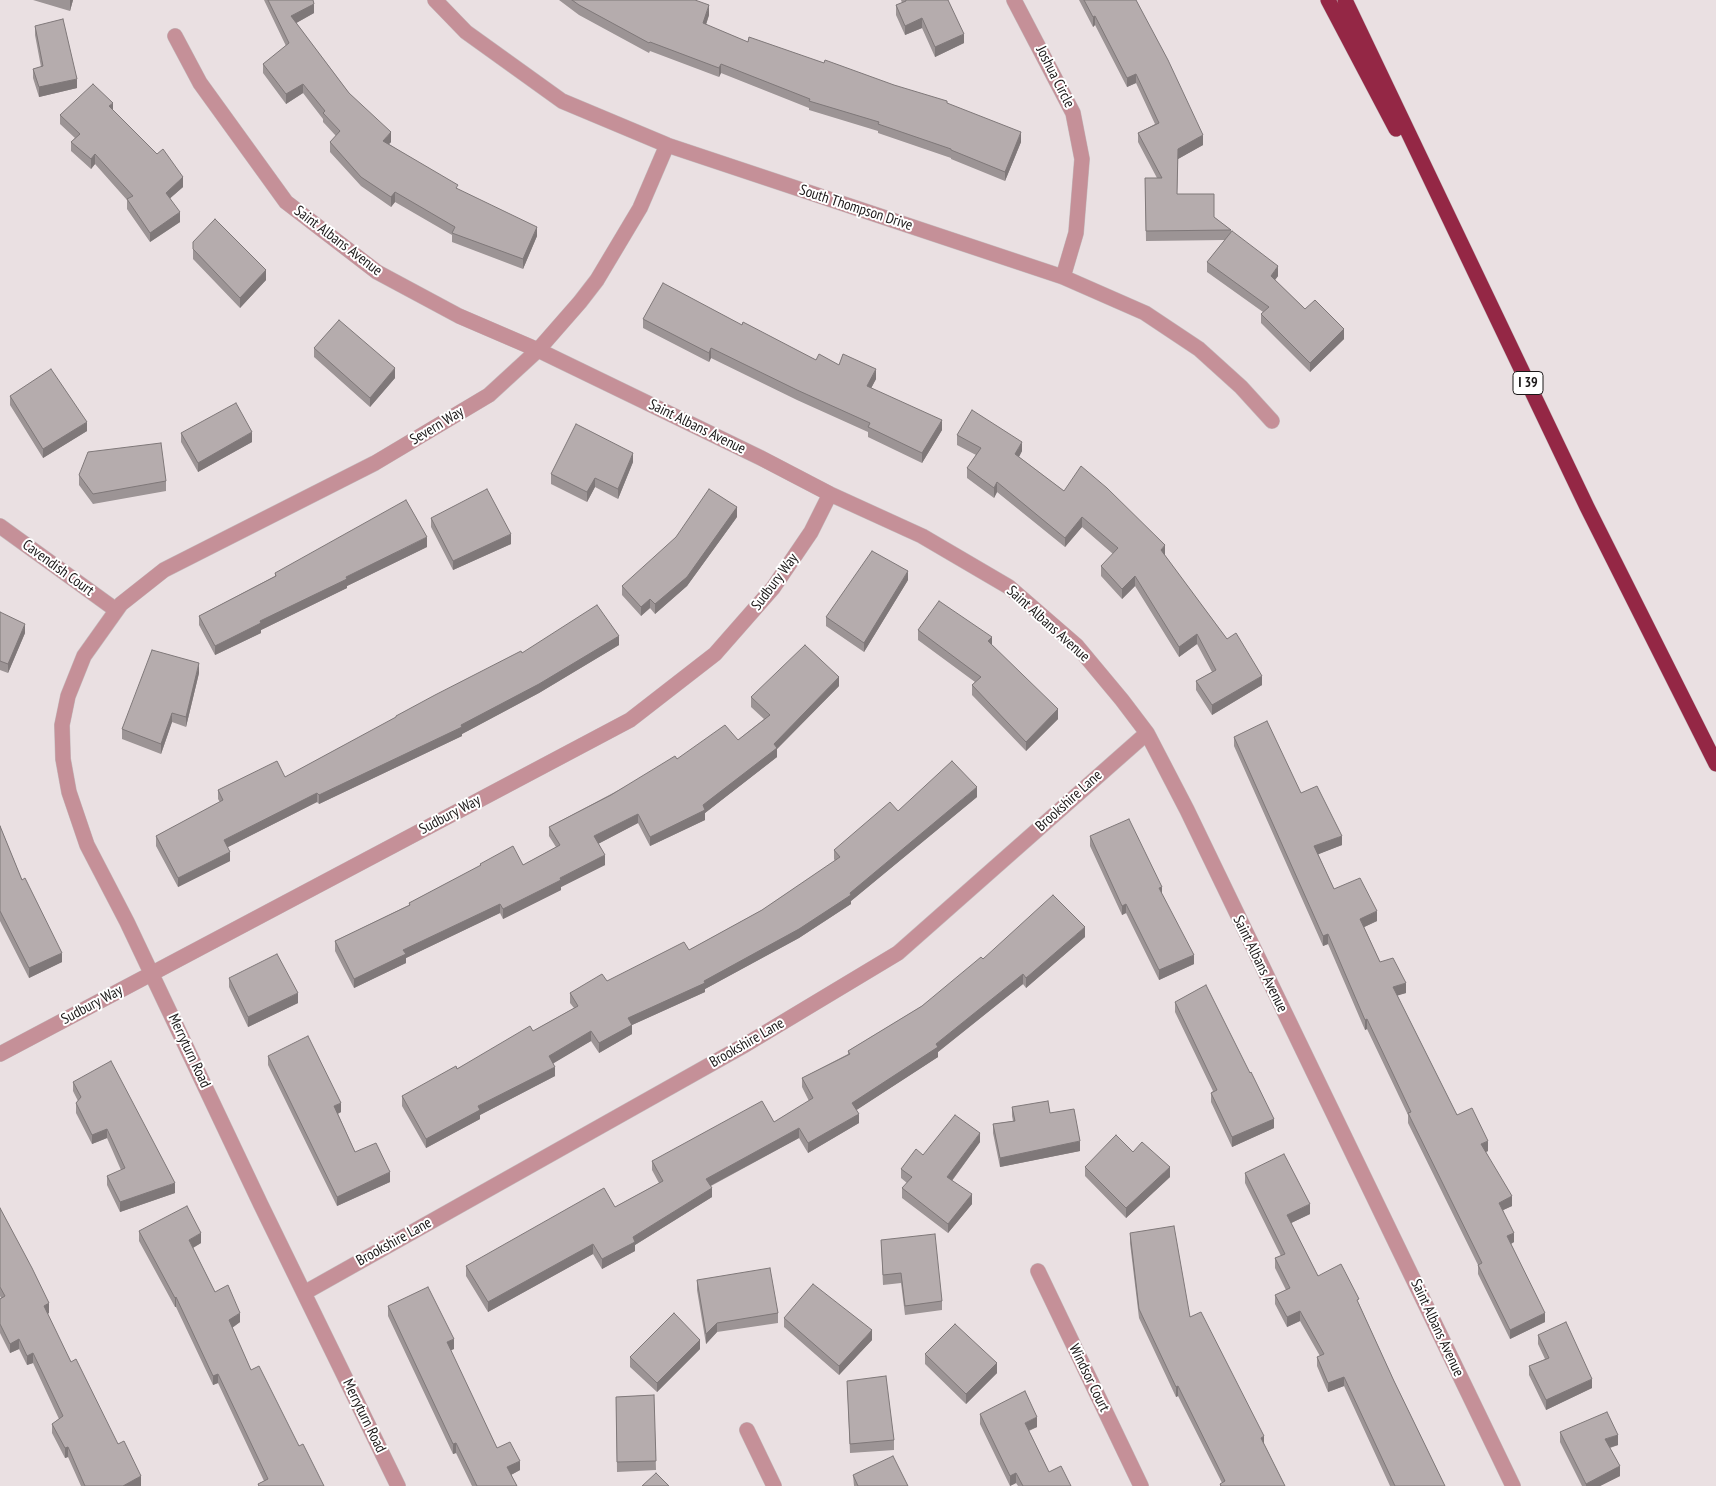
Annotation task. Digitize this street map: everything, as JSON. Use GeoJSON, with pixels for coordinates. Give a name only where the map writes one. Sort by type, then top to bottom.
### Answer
{"type":"FeatureCollection","features":[{"type":"Feature","properties":{"kind":"highway"},"geometry":{"type":"LineString","coordinates":[[1328,0],[1442,219],[1587,508]]}},
{"type":"Feature","properties":{"kind":"highway","name":"I 39"},"geometry":{"type":"LineString","coordinates":[[1345,0],[1587,508],[1716,764]]}},
{"type":"Feature","properties":{"kind":"street","name":"South Thompson Drive"},"geometry":{"type":"LineString","coordinates":[[435,0],[466,32],[562,101],[667,145],[1063,277],[1145,313],[1199,349],[1241,387],[1272,421]]}},
{"type":"Feature","properties":{"kind":"street","name":"Joshua Circle"},"geometry":{"type":"LineString","coordinates":[[1014,0],[1073,113],[1082,159],[1076,233],[1063,277]]}},
{"type":"Feature","properties":{"kind":"street","name":"Saint Albans Avenue"},"geometry":{"type":"LineString","coordinates":[[175,36],[200,82],[286,202],[377,272],[459,316],[538,350],[761,458],[830,494],[922,536],[1009,587],[1077,646],[1147,733],[1187,810],[1513,1486]]}},
{"type":"Feature","properties":{"kind":"street","name":"Severn Way"},"geometry":{"type":"LineString","coordinates":[[116,610],[164,570],[375,463],[489,395],[538,350],[597,280],[640,208],[667,145]]}},
{"type":"Feature","properties":{"kind":"street","name":"Sudbury Way"},"geometry":{"type":"LineString","coordinates":[[0,1054],[630,720],[714,654],[728,639],[773,588],[811,532],[830,494]]}},
{"type":"Feature","properties":{"kind":"street","name":"Cavendish Court"},"geometry":{"type":"LineString","coordinates":[[0,526],[116,610]]}},
{"type":"Feature","properties":{"kind":"street","name":"Merryturn Road"},"geometry":{"type":"LineString","coordinates":[[116,610],[84,656],[68,696],[62,725],[63,759],[69,792],[88,845],[398,1486]]}},
{"type":"Feature","properties":{"kind":"street","name":"Brookshire Lane"},"geometry":{"type":"LineString","coordinates":[[304,1293],[745,1045],[898,953],[1147,733]]}},
{"type":"Feature","properties":{"kind":"street","name":"Windsor Court"},"geometry":{"type":"LineString","coordinates":[[1038,1271],[1141,1486]]}},
{"type":"Feature","properties":{"kind":"street"},"geometry":{"type":"LineString","coordinates":[[747,1430],[774,1486]]}},
{"type":"Feature","properties":{"kind":"building"},"geometry":{"type":"Polygon","coordinates":[[[268,0],[313,0],[314,4],[291,16],[349,93],[391,132],[383,141],[458,185],[456,188],[537,227],[523,259],[452,233],[455,227],[395,192],[391,197],[361,177],[330,142],[340,131],[323,113],[325,111],[303,84],[286,94],[263,64],[289,43],[268,0]]]}},
{"type":"Feature","properties":{"kind":"building"},"geometry":{"type":"Polygon","coordinates":[[[572,0],[695,0],[709,5],[703,23],[748,42],[749,37],[824,63],[825,60],[894,85],[947,101],[947,103],[1021,132],[1005,172],[951,149],[878,124],[879,122],[809,101],[810,99],[721,64],[719,68],[649,43],[572,0]]]}},
{"type":"Feature","properties":{"kind":"building"},"geometry":{"type":"Polygon","coordinates":[[[906,0],[948,0],[964,34],[935,47],[922,18],[905,26],[896,5],[906,0]]]}},
{"type":"Feature","properties":{"kind":"building"},"geometry":{"type":"Polygon","coordinates":[[[1084,0],[1136,0],[1168,60],[1203,135],[1178,149],[1177,194],[1214,194],[1214,217],[1231,230],[1146,231],[1145,178],[1162,178],[1138,133],[1159,123],[1136,74],[1127,78],[1095,16],[1093,17],[1084,0]]]}},
{"type":"Feature","properties":{"kind":"building"},"geometry":{"type":"Polygon","coordinates":[[[63,19],[77,79],[39,87],[33,69],[43,66],[35,26],[63,19]]]}},
{"type":"Feature","properties":{"kind":"building"},"geometry":{"type":"Polygon","coordinates":[[[93,84],[113,103],[109,106],[157,154],[163,149],[183,177],[166,193],[180,212],[150,233],[127,199],[133,196],[95,154],[91,159],[71,142],[80,134],[60,115],[93,84]]]}},
{"type":"Feature","properties":{"kind":"building"},"geometry":{"type":"Polygon","coordinates":[[[215,219],[266,270],[240,298],[193,249],[193,242],[215,219]]]}},
{"type":"Feature","properties":{"kind":"building"},"geometry":{"type":"Polygon","coordinates":[[[1232,231],[1278,266],[1271,276],[1305,309],[1315,300],[1344,329],[1310,363],[1261,314],[1269,307],[1207,262],[1232,231]]]}},
{"type":"Feature","properties":{"kind":"building"},"geometry":{"type":"Polygon","coordinates":[[[663,283],[742,325],[743,322],[816,360],[819,354],[839,365],[843,354],[876,369],[867,386],[942,420],[922,453],[868,427],[870,423],[711,348],[709,353],[643,319],[663,283]]]}},
{"type":"Feature","properties":{"kind":"building"},"geometry":{"type":"Polygon","coordinates":[[[339,320],[395,368],[370,398],[314,348],[339,320]]]}},
{"type":"Feature","properties":{"kind":"building"},"geometry":{"type":"Polygon","coordinates":[[[51,369],[87,422],[43,449],[10,396],[51,369]]]}},
{"type":"Feature","properties":{"kind":"building"},"geometry":{"type":"Polygon","coordinates":[[[236,403],[252,432],[198,463],[181,433],[236,403]]]}},
{"type":"Feature","properties":{"kind":"building"},"geometry":{"type":"Polygon","coordinates":[[[972,410],[1022,442],[1015,454],[1064,491],[1081,466],[1107,488],[1165,545],[1161,550],[1227,639],[1236,633],[1262,676],[1212,705],[1196,681],[1216,670],[1197,634],[1179,647],[1135,576],[1122,589],[1101,566],[1118,548],[1082,517],[1065,538],[997,482],[994,488],[967,468],[981,448],[957,435],[972,410]]]}},
{"type":"Feature","properties":{"kind":"building"},"geometry":{"type":"Polygon","coordinates":[[[576,424],[633,453],[618,489],[595,478],[587,492],[551,474],[576,424]]]}},
{"type":"Feature","properties":{"kind":"building"},"geometry":{"type":"Polygon","coordinates":[[[161,443],[166,481],[93,494],[79,475],[88,452],[161,443]]]}},
{"type":"Feature","properties":{"kind":"building"},"geometry":{"type":"Polygon","coordinates":[[[487,489],[511,534],[453,561],[431,518],[487,489]]]}},
{"type":"Feature","properties":{"kind":"building"},"geometry":{"type":"Polygon","coordinates":[[[709,489],[737,507],[687,577],[655,604],[650,599],[641,607],[622,586],[676,537],[709,489]]]}},
{"type":"Feature","properties":{"kind":"building"},"geometry":{"type":"Polygon","coordinates":[[[406,500],[427,537],[346,577],[347,579],[260,621],[261,623],[215,646],[199,616],[276,576],[275,573],[406,500]]]}},
{"type":"Feature","properties":{"kind":"building"},"geometry":{"type":"Polygon","coordinates":[[[872,551],[908,571],[864,643],[826,617],[872,551]]]}},
{"type":"Feature","properties":{"kind":"building"},"geometry":{"type":"Polygon","coordinates":[[[939,601],[992,637],[988,641],[1058,709],[1026,742],[972,685],[981,677],[918,630],[939,601]]]}},
{"type":"Feature","properties":{"kind":"building"},"geometry":{"type":"Polygon","coordinates":[[[597,605],[619,636],[539,684],[461,725],[462,727],[319,795],[317,793],[224,840],[230,852],[178,878],[156,836],[223,800],[218,790],[277,761],[285,777],[435,695],[521,651],[522,653],[597,605]]]}},
{"type":"Feature","properties":{"kind":"building"},"geometry":{"type":"Polygon","coordinates":[[[0,612],[25,624],[8,664],[0,661],[0,612]]]}},
{"type":"Feature","properties":{"kind":"building"},"geometry":{"type":"Polygon","coordinates":[[[805,645],[839,677],[774,744],[777,748],[703,805],[705,810],[650,837],[638,814],[594,836],[605,855],[560,878],[561,880],[503,909],[500,904],[403,950],[406,954],[354,979],[335,941],[410,905],[409,903],[513,846],[523,865],[560,845],[549,827],[611,795],[675,756],[677,759],[725,725],[738,740],[770,715],[751,697],[805,645]]]}},
{"type":"Feature","properties":{"kind":"building"},"geometry":{"type":"Polygon","coordinates":[[[152,650],[199,663],[186,717],[172,713],[161,744],[122,729],[152,650]]]}},
{"type":"Feature","properties":{"kind":"building"},"geometry":{"type":"Polygon","coordinates":[[[1267,721],[1301,793],[1317,786],[1342,836],[1314,846],[1334,889],[1360,878],[1377,911],[1360,919],[1380,962],[1393,958],[1406,983],[1393,987],[1457,1115],[1472,1108],[1488,1141],[1481,1144],[1512,1196],[1499,1203],[1514,1233],[1507,1236],[1545,1313],[1510,1330],[1478,1265],[1482,1263],[1408,1113],[1411,1112],[1367,1019],[1365,1020],[1328,934],[1323,936],[1234,737],[1267,721]]]}},
{"type":"Feature","properties":{"kind":"building"},"geometry":{"type":"Polygon","coordinates":[[[952,761],[977,787],[850,893],[851,895],[799,929],[704,981],[705,983],[628,1018],[632,1025],[599,1043],[591,1031],[549,1056],[555,1067],[478,1106],[480,1110],[426,1139],[402,1096],[456,1066],[457,1069],[530,1026],[533,1031],[578,1006],[570,993],[602,974],[607,981],[684,942],[689,950],[762,910],[840,857],[834,850],[890,802],[898,811],[952,761]]]}},
{"type":"Feature","properties":{"kind":"building"},"geometry":{"type":"Polygon","coordinates":[[[1129,819],[1162,887],[1159,888],[1194,955],[1159,970],[1126,904],[1122,906],[1090,836],[1129,819]]]}},
{"type":"Feature","properties":{"kind":"building"},"geometry":{"type":"Polygon","coordinates":[[[0,826],[22,880],[25,878],[62,953],[29,968],[0,911],[0,826]]]}},
{"type":"Feature","properties":{"kind":"building"},"geometry":{"type":"Polygon","coordinates":[[[1053,895],[1085,927],[1026,978],[1023,974],[936,1044],[938,1047],[852,1103],[859,1114],[808,1143],[799,1128],[706,1179],[712,1188],[633,1237],[635,1242],[602,1259],[593,1244],[488,1302],[466,1266],[604,1188],[615,1207],[663,1181],[652,1161],[762,1101],[774,1122],[813,1098],[802,1078],[850,1054],[848,1051],[922,1006],[981,957],[983,959],[1053,895]]]}},
{"type":"Feature","properties":{"kind":"building"},"geometry":{"type":"Polygon","coordinates":[[[277,954],[298,993],[248,1017],[229,978],[277,954]]]}},
{"type":"Feature","properties":{"kind":"building"},"geometry":{"type":"Polygon","coordinates":[[[1206,985],[1274,1119],[1232,1137],[1211,1093],[1217,1090],[1175,1002],[1206,985]]]}},
{"type":"Feature","properties":{"kind":"building"},"geometry":{"type":"Polygon","coordinates":[[[308,1036],[341,1103],[334,1106],[355,1152],[376,1143],[390,1172],[337,1197],[268,1056],[308,1036]]]}},
{"type":"Feature","properties":{"kind":"building"},"geometry":{"type":"Polygon","coordinates":[[[111,1061],[175,1183],[120,1202],[107,1176],[125,1168],[107,1129],[92,1135],[76,1103],[81,1097],[73,1082],[111,1061]]]}},
{"type":"Feature","properties":{"kind":"building"},"geometry":{"type":"Polygon","coordinates":[[[1048,1101],[1050,1113],[1074,1109],[1080,1141],[1000,1158],[993,1124],[1015,1121],[1012,1107],[1048,1101]]]}},
{"type":"Feature","properties":{"kind":"building"},"geometry":{"type":"Polygon","coordinates":[[[955,1115],[980,1133],[947,1177],[972,1194],[948,1224],[902,1188],[912,1177],[901,1169],[916,1149],[923,1155],[955,1115]]]}},
{"type":"Feature","properties":{"kind":"building"},"geometry":{"type":"Polygon","coordinates":[[[1116,1135],[1133,1152],[1142,1142],[1170,1167],[1126,1208],[1085,1167],[1116,1135]]]}},
{"type":"Feature","properties":{"kind":"building"},"geometry":{"type":"Polygon","coordinates":[[[1284,1154],[1310,1204],[1287,1215],[1318,1276],[1341,1264],[1359,1299],[1357,1300],[1394,1381],[1445,1486],[1395,1486],[1344,1377],[1328,1383],[1317,1357],[1324,1354],[1300,1311],[1287,1317],[1275,1295],[1290,1288],[1275,1258],[1285,1254],[1245,1173],[1284,1154]]]}},
{"type":"Feature","properties":{"kind":"building"},"geometry":{"type":"Polygon","coordinates":[[[187,1206],[201,1233],[189,1240],[215,1292],[228,1285],[240,1313],[229,1320],[251,1370],[259,1366],[299,1446],[303,1444],[324,1486],[259,1486],[258,1484],[268,1479],[218,1374],[213,1376],[176,1297],[139,1231],[187,1206]]]}},
{"type":"Feature","properties":{"kind":"building"},"geometry":{"type":"Polygon","coordinates":[[[0,1208],[49,1303],[44,1306],[71,1362],[76,1359],[118,1444],[124,1441],[141,1476],[123,1486],[85,1486],[68,1447],[65,1448],[52,1424],[63,1416],[33,1353],[27,1356],[19,1339],[10,1344],[0,1324],[0,1299],[5,1296],[0,1287],[0,1208]]]}},
{"type":"Feature","properties":{"kind":"building"},"geometry":{"type":"Polygon","coordinates":[[[1174,1226],[1190,1317],[1201,1312],[1264,1436],[1261,1438],[1285,1486],[1221,1486],[1220,1484],[1225,1481],[1178,1386],[1176,1387],[1139,1309],[1130,1233],[1174,1226]]]}},
{"type":"Feature","properties":{"kind":"building"},"geometry":{"type":"Polygon","coordinates":[[[935,1234],[942,1301],[905,1306],[901,1273],[883,1275],[881,1240],[935,1234]]]}},
{"type":"Feature","properties":{"kind":"building"},"geometry":{"type":"Polygon","coordinates":[[[770,1268],[778,1313],[717,1323],[706,1334],[697,1280],[770,1268]]]}},
{"type":"Feature","properties":{"kind":"building"},"geometry":{"type":"Polygon","coordinates":[[[813,1284],[872,1330],[839,1366],[784,1318],[813,1284]]]}},
{"type":"Feature","properties":{"kind":"building"},"geometry":{"type":"Polygon","coordinates":[[[428,1287],[454,1339],[447,1342],[497,1448],[510,1442],[520,1461],[507,1467],[517,1486],[477,1486],[456,1443],[453,1444],[388,1306],[428,1287]]]}},
{"type":"Feature","properties":{"kind":"building"},"geometry":{"type":"Polygon","coordinates":[[[674,1313],[700,1340],[657,1383],[630,1357],[674,1313]]]}},
{"type":"Feature","properties":{"kind":"building"},"geometry":{"type":"Polygon","coordinates":[[[1566,1322],[1592,1379],[1546,1400],[1529,1366],[1549,1358],[1538,1335],[1566,1322]]]}},
{"type":"Feature","properties":{"kind":"building"},"geometry":{"type":"Polygon","coordinates":[[[955,1324],[997,1363],[966,1394],[925,1354],[955,1324]]]}},
{"type":"Feature","properties":{"kind":"building"},"geometry":{"type":"Polygon","coordinates":[[[886,1376],[894,1440],[850,1444],[847,1381],[886,1376]]]}},
{"type":"Feature","properties":{"kind":"building"},"geometry":{"type":"Polygon","coordinates":[[[1025,1391],[1037,1417],[1025,1423],[1049,1472],[1061,1466],[1071,1486],[1023,1486],[1016,1473],[1010,1476],[980,1414],[1025,1391]]]}},
{"type":"Feature","properties":{"kind":"building"},"geometry":{"type":"Polygon","coordinates":[[[654,1395],[656,1461],[617,1462],[616,1397],[654,1395]]]}},
{"type":"Feature","properties":{"kind":"building"},"geometry":{"type":"Polygon","coordinates":[[[1607,1412],[1618,1435],[1605,1439],[1620,1466],[1586,1484],[1560,1432],[1607,1412]]]}},
{"type":"Feature","properties":{"kind":"building"},"geometry":{"type":"Polygon","coordinates":[[[893,1456],[908,1486],[858,1486],[853,1475],[893,1456]]]}},
{"type":"Feature","properties":{"kind":"building"},"geometry":{"type":"Polygon","coordinates":[[[656,1473],[669,1486],[642,1486],[656,1473]]]}}]}
